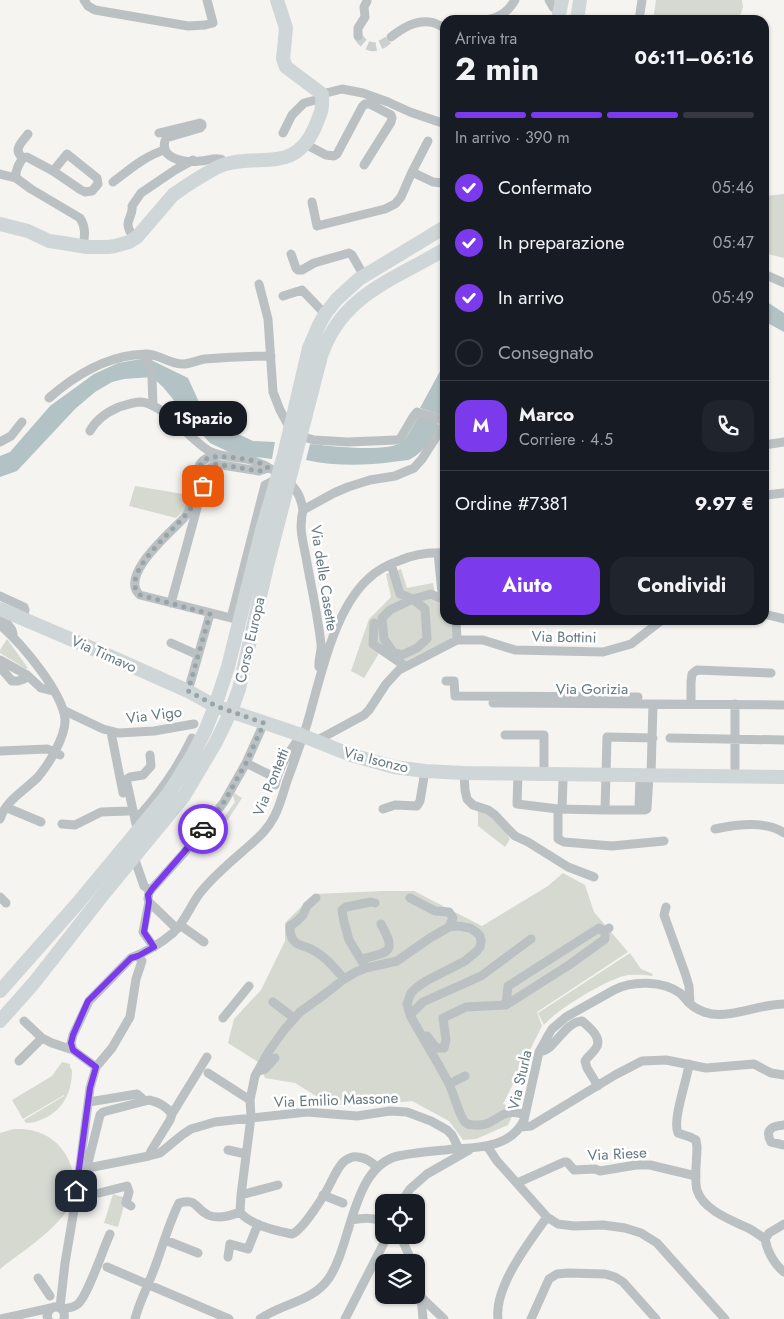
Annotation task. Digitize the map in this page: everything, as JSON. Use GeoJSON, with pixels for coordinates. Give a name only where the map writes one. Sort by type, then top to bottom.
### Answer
{"type":"FeatureCollection","features":[{"type":"Feature","properties":{"kind":"main road"},"geometry":{"type":"LineString","coordinates":[[0,224],[28,231],[49,241],[83,246],[108,247],[129,242],[137,237],[173,195],[224,158],[240,161],[273,160],[300,150],[311,136],[323,108],[322,94],[286,67],[283,59],[286,28],[277,0]]}},
{"type":"Feature","properties":{"kind":"main road"},"geometry":{"type":"LineString","coordinates":[[578,15],[580,0]]}},
{"type":"Feature","properties":{"kind":"main road","name":"Corso Europa"},"geometry":{"type":"LineString","coordinates":[[0,1021],[33,984],[184,796],[216,742],[231,711],[239,689],[267,566],[282,484],[284,455],[313,361],[315,334],[325,314],[352,284],[440,230]]}},
{"type":"Feature","properties":{"kind":"main road","name":"Corso Europa"},"geometry":{"type":"LineString","coordinates":[[313,361],[324,348],[332,330],[356,302],[387,281],[440,252]]}},
{"type":"Feature","properties":{"kind":"main road","name":"Corso Europa"},"geometry":{"type":"LineString","coordinates":[[0,992],[77,904],[134,824],[169,792],[192,756],[216,706],[228,667],[235,619],[262,530],[282,484]]}},
{"type":"Feature","properties":{"kind":"main road","name":"Via Timavo"},"geometry":{"type":"LineString","coordinates":[[1,618],[17,626],[46,628],[188,691],[216,706]]}},
{"type":"Feature","properties":{"kind":"main road","name":"Via Isonzo"},"geometry":{"type":"LineString","coordinates":[[216,706],[351,755],[394,767],[424,771],[784,777]]}},
{"type":"Feature","properties":{"kind":"street"},"geometry":{"type":"LineString","coordinates":[[84,0],[88,6],[95,10],[188,26],[205,26],[213,22],[207,0]]}},
{"type":"Feature","properties":{"kind":"street"},"geometry":{"type":"LineString","coordinates":[[500,15],[508,11],[515,0]]}},
{"type":"Feature","properties":{"kind":"street"},"geometry":{"type":"LineString","coordinates":[[549,0],[552,7],[560,11]]}},
{"type":"Feature","properties":{"kind":"street"},"geometry":{"type":"LineString","coordinates":[[640,15],[642,0]]}},
{"type":"Feature","properties":{"kind":"street"},"geometry":{"type":"LineString","coordinates":[[358,36],[358,28],[365,17],[364,7],[367,1]]}},
{"type":"Feature","properties":{"kind":"street"},"geometry":{"type":"LineString","coordinates":[[391,37],[403,28],[417,23],[430,22],[440,26]]}},
{"type":"Feature","properties":{"kind":"street"},"geometry":{"type":"LineString","coordinates":[[283,133],[292,115],[304,103],[316,100],[322,94],[342,89],[388,102],[440,122]]}},
{"type":"Feature","properties":{"kind":"street"},"geometry":{"type":"LineString","coordinates":[[305,144],[326,155],[334,156],[362,107],[365,104],[370,104],[391,114],[392,122],[364,165]]}},
{"type":"Feature","properties":{"kind":"street"},"geometry":{"type":"LineString","coordinates":[[159,133],[200,123],[202,124],[200,128],[166,138],[164,143],[165,150],[173,158],[191,161],[199,162],[220,159],[223,161],[224,158]]}},
{"type":"Feature","properties":{"kind":"street"},"geometry":{"type":"LineString","coordinates":[[28,134],[17,151],[18,155],[23,158],[27,157],[53,171],[86,192],[92,191],[98,184],[97,178],[67,154],[53,171]]}},
{"type":"Feature","properties":{"kind":"street"},"geometry":{"type":"LineString","coordinates":[[312,202],[317,226],[385,209],[395,204],[428,141]]}},
{"type":"Feature","properties":{"kind":"street"},"geometry":{"type":"LineString","coordinates":[[113,182],[156,153],[165,150]]}},
{"type":"Feature","properties":{"kind":"street"},"geometry":{"type":"LineString","coordinates":[[16,178],[16,171],[23,158]]}},
{"type":"Feature","properties":{"kind":"street"},"geometry":{"type":"LineString","coordinates":[[131,233],[128,229],[129,218],[133,210],[132,206],[141,193],[174,170],[191,161]]}},
{"type":"Feature","properties":{"kind":"street"},"geometry":{"type":"LineString","coordinates":[[412,172],[433,182],[440,183]]}},
{"type":"Feature","properties":{"kind":"street"},"geometry":{"type":"LineString","coordinates":[[0,174],[16,178],[80,218],[85,232],[83,246]]}},
{"type":"Feature","properties":{"kind":"street"},"geometry":{"type":"LineString","coordinates":[[0,229],[12,232]]}},
{"type":"Feature","properties":{"kind":"street"},"geometry":{"type":"LineString","coordinates":[[291,254],[296,268],[302,270],[314,263],[349,253],[364,276]]}},
{"type":"Feature","properties":{"kind":"street"},"geometry":{"type":"LineString","coordinates":[[769,276],[784,283]]}},
{"type":"Feature","properties":{"kind":"street"},"geometry":{"type":"LineString","coordinates":[[260,284],[268,318],[274,392],[280,410],[293,434],[314,440],[348,442],[396,440],[400,439],[417,412],[440,420]]}},
{"type":"Feature","properties":{"kind":"street"},"geometry":{"type":"LineString","coordinates":[[283,296],[302,290],[325,314]]}},
{"type":"Feature","properties":{"kind":"street"},"geometry":{"type":"LineString","coordinates":[[49,398],[66,383],[94,366],[121,357],[154,355],[172,363],[184,364],[203,359],[271,356]]}},
{"type":"Feature","properties":{"kind":"street"},"geometry":{"type":"LineString","coordinates":[[146,356],[152,377],[154,403],[161,411],[201,444],[218,455],[248,460],[265,465],[277,472],[300,497],[303,510]]}},
{"type":"Feature","properties":{"kind":"street"},"geometry":{"type":"LineString","coordinates":[[90,431],[97,421],[109,411],[139,402],[154,403]]}},
{"type":"Feature","properties":{"kind":"street"},"geometry":{"type":"LineString","coordinates":[[0,442],[11,436],[22,422]]}},
{"type":"Feature","properties":{"kind":"street","name":"Via delle Casette"},"geometry":{"type":"LineString","coordinates":[[320,675],[319,662],[322,647],[301,536],[303,510],[348,487],[370,480],[395,476],[414,468],[422,460],[440,428]]}},
{"type":"Feature","properties":{"kind":"street"},"geometry":{"type":"LineString","coordinates":[[769,444],[784,442]]}},
{"type":"Feature","properties":{"kind":"street"},"geometry":{"type":"LineString","coordinates":[[199,466],[201,444]]}},
{"type":"Feature","properties":{"kind":"street"},"geometry":{"type":"LineString","coordinates":[[199,466],[208,458],[218,455]]}},
{"type":"Feature","properties":{"kind":"street"},"geometry":{"type":"LineString","coordinates":[[171,603],[207,470],[216,464],[259,471],[268,468]]}},
{"type":"Feature","properties":{"kind":"street","name":"Corso Europa"},"geometry":{"type":"LineString","coordinates":[[199,466],[192,506],[141,565],[134,584],[137,593],[140,595],[235,619]]}},
{"type":"Feature","properties":{"kind":"street"},"geometry":{"type":"LineString","coordinates":[[769,495],[784,493]]}},
{"type":"Feature","properties":{"kind":"street"},"geometry":{"type":"LineString","coordinates":[[320,675],[334,636],[349,603],[368,578],[392,568],[405,558],[422,553],[440,553]]}},
{"type":"Feature","properties":{"kind":"street"},"geometry":{"type":"LineString","coordinates":[[392,568],[400,594],[412,599],[425,609],[427,639],[417,648],[402,655],[393,652],[384,639],[382,618],[390,610],[412,599],[432,594],[440,598]]}},
{"type":"Feature","properties":{"kind":"street"},"geometry":{"type":"LineString","coordinates":[[0,596],[24,606],[25,610],[17,626]]}},
{"type":"Feature","properties":{"kind":"street"},"geometry":{"type":"LineString","coordinates":[[188,691],[210,614]]}},
{"type":"Feature","properties":{"kind":"street"},"geometry":{"type":"LineString","coordinates":[[769,615],[784,619]]}},
{"type":"Feature","properties":{"kind":"street"},"geometry":{"type":"LineString","coordinates":[[0,820],[8,804],[37,777],[56,750],[64,728],[65,719],[63,710],[34,662],[17,626],[1,618]]}},
{"type":"Feature","properties":{"kind":"street"},"geometry":{"type":"LineString","coordinates":[[374,623],[373,644],[405,666]]}},
{"type":"Feature","properties":{"kind":"street"},"geometry":{"type":"LineString","coordinates":[[456,625],[457,640]]}},
{"type":"Feature","properties":{"kind":"street","name":"Via Bottini"},"geometry":{"type":"LineString","coordinates":[[306,738],[364,715],[393,676],[405,666],[457,640],[483,640],[515,650],[603,652],[631,644],[656,625]]}},
{"type":"Feature","properties":{"kind":"street"},"geometry":{"type":"LineString","coordinates":[[171,642],[198,654]]}},
{"type":"Feature","properties":{"kind":"street"},"geometry":{"type":"LineString","coordinates":[[0,660],[27,675],[41,688],[53,691]]}},
{"type":"Feature","properties":{"kind":"street"},"geometry":{"type":"LineString","coordinates":[[0,667],[12,681],[24,679]]}},
{"type":"Feature","properties":{"kind":"street"},"geometry":{"type":"LineString","coordinates":[[691,704],[692,674],[697,670],[771,673]]}},
{"type":"Feature","properties":{"kind":"street","name":"Via Pontetti"},"geometry":{"type":"LineString","coordinates":[[73,1050],[71,1043],[73,1035],[88,1001],[131,958],[154,947],[178,927],[192,904],[205,888],[263,833],[273,819],[306,738],[320,675]]}},
{"type":"Feature","properties":{"kind":"street"},"geometry":{"type":"LineString","coordinates":[[446,681],[454,681],[455,696],[638,697]]}},
{"type":"Feature","properties":{"kind":"street","name":"Via Gorizia"},"geometry":{"type":"LineString","coordinates":[[493,703],[784,705]]}},
{"type":"Feature","properties":{"kind":"street"},"geometry":{"type":"LineString","coordinates":[[518,774],[518,804],[560,809],[647,809],[646,775],[653,738],[653,704]]}},
{"type":"Feature","properties":{"kind":"street"},"geometry":{"type":"LineString","coordinates":[[735,768],[736,704]]}},
{"type":"Feature","properties":{"kind":"street","name":"Via Vigo"},"geometry":{"type":"LineString","coordinates":[[63,710],[111,732],[119,733],[154,731],[194,724]]}},
{"type":"Feature","properties":{"kind":"street"},"geometry":{"type":"LineString","coordinates":[[154,947],[144,932],[149,902],[148,895],[219,810],[246,763],[264,723]]}},
{"type":"Feature","properties":{"kind":"street"},"geometry":{"type":"LineString","coordinates":[[111,732],[128,811],[134,824]]}},
{"type":"Feature","properties":{"kind":"street"},"geometry":{"type":"LineString","coordinates":[[505,735],[544,735],[544,774]]}},
{"type":"Feature","properties":{"kind":"street"},"geometry":{"type":"LineString","coordinates":[[605,810],[607,737],[653,738]]}},
{"type":"Feature","properties":{"kind":"street"},"geometry":{"type":"LineString","coordinates":[[134,824],[184,756],[192,738]]}},
{"type":"Feature","properties":{"kind":"street"},"geometry":{"type":"LineString","coordinates":[[246,763],[276,782],[287,754],[306,738]]}},
{"type":"Feature","properties":{"kind":"street"},"geometry":{"type":"LineString","coordinates":[[670,738],[784,740]]}},
{"type":"Feature","properties":{"kind":"street"},"geometry":{"type":"LineString","coordinates":[[0,751],[50,750],[60,755]]}},
{"type":"Feature","properties":{"kind":"street"},"geometry":{"type":"LineString","coordinates":[[134,824],[127,779],[143,775],[151,766],[150,755]]}},
{"type":"Feature","properties":{"kind":"street"},"geometry":{"type":"LineString","coordinates":[[383,809],[394,804],[417,806],[420,801],[424,771]]}},
{"type":"Feature","properties":{"kind":"street"},"geometry":{"type":"LineString","coordinates":[[464,773],[467,798],[473,805],[496,815],[515,836],[568,867],[594,877]]}},
{"type":"Feature","properties":{"kind":"street"},"geometry":{"type":"LineString","coordinates":[[563,781],[558,839],[564,842],[612,846],[664,842]]}},
{"type":"Feature","properties":{"kind":"street"},"geometry":{"type":"LineString","coordinates":[[10,809],[40,822]]}},
{"type":"Feature","properties":{"kind":"street"},"geometry":{"type":"LineString","coordinates":[[62,824],[75,824],[101,812],[128,811]]}},
{"type":"Feature","properties":{"kind":"street"},"geometry":{"type":"LineString","coordinates":[[715,829],[734,825],[760,825],[781,830],[784,833]]}},
{"type":"Feature","properties":{"kind":"street"},"geometry":{"type":"LineString","coordinates":[[134,857],[144,886],[152,889]]}},
{"type":"Feature","properties":{"kind":"street"},"geometry":{"type":"LineString","coordinates":[[316,898],[307,906],[303,915],[290,926],[292,938],[298,945],[311,949],[321,955],[344,978]]}},
{"type":"Feature","properties":{"kind":"street"},"geometry":{"type":"LineString","coordinates":[[410,898],[435,911],[449,912],[453,918],[449,927]]}},
{"type":"Feature","properties":{"kind":"street"},"geometry":{"type":"LineString","coordinates":[[149,902],[178,927],[204,942]]}},
{"type":"Feature","properties":{"kind":"street"},"geometry":{"type":"LineString","coordinates":[[364,964],[349,940],[342,910],[346,907],[374,903]]}},
{"type":"Feature","properties":{"kind":"street"},"geometry":{"type":"LineString","coordinates":[[665,911],[689,986],[690,1004]]}},
{"type":"Feature","properties":{"kind":"street"},"geometry":{"type":"LineString","coordinates":[[260,1319],[276,1310],[304,1299],[316,1292],[329,1279],[339,1259],[351,1220],[367,1183],[377,1167],[362,1157],[356,1156],[346,1159],[337,1170],[328,1189],[296,1233],[286,1233],[247,1219],[240,1212],[251,1117],[250,1100],[255,1076],[269,1051],[300,1012],[364,964],[388,951],[389,941],[381,924]]}},
{"type":"Feature","properties":{"kind":"street"},"geometry":{"type":"LineString","coordinates":[[364,964],[397,961],[449,927],[470,928],[476,932],[480,936],[481,941],[480,947],[472,957],[426,981],[411,993],[408,1004],[410,1015],[449,1084],[460,1114],[465,1121],[470,1125],[481,1126],[488,1124],[507,1112],[515,1111],[525,1115]]}},
{"type":"Feature","properties":{"kind":"street"},"geometry":{"type":"LineString","coordinates":[[422,1036],[427,1036],[436,1048],[444,1048],[446,1040],[442,1018],[466,1007],[506,1004],[569,966],[605,939],[607,929],[599,928],[508,986],[506,1004]]}},
{"type":"Feature","properties":{"kind":"street"},"geometry":{"type":"LineString","coordinates":[[410,1015],[423,1002],[481,976],[531,939]]}},
{"type":"Feature","properties":{"kind":"street"},"geometry":{"type":"LineString","coordinates":[[79,1204],[92,1102],[90,1088],[96,1067],[112,1048],[130,1017],[136,979],[142,961],[138,956]]}},
{"type":"Feature","properties":{"kind":"street","name":"Via Sturla"},"geometry":{"type":"LineString","coordinates":[[377,1167],[387,1159],[398,1156],[487,1146],[503,1141],[513,1135],[521,1126],[539,1052],[552,1029],[566,1017],[621,986],[650,984],[662,986],[682,994],[697,1009],[714,1014],[742,1011],[772,1004],[784,1004]]}},
{"type":"Feature","properties":{"kind":"street"},"geometry":{"type":"LineString","coordinates":[[223,1018],[249,986]]}},
{"type":"Feature","properties":{"kind":"street"},"geometry":{"type":"LineString","coordinates":[[273,1002],[294,1018]]}},
{"type":"Feature","properties":{"kind":"street"},"geometry":{"type":"LineString","coordinates":[[24,1021],[42,1038],[73,1050],[96,1067]]}},
{"type":"Feature","properties":{"kind":"street"},"geometry":{"type":"LineString","coordinates":[[539,1052],[549,1049],[566,1030],[577,1021],[582,1021],[593,1030],[598,1040],[597,1048],[585,1061],[598,1086]]}},
{"type":"Feature","properties":{"kind":"street"},"geometry":{"type":"LineString","coordinates":[[19,1061],[42,1038]]}},
{"type":"Feature","properties":{"kind":"street"},"geometry":{"type":"LineString","coordinates":[[149,1156],[206,1057]]}},
{"type":"Feature","properties":{"kind":"street"},"geometry":{"type":"LineString","coordinates":[[258,1071],[265,1069],[275,1058]]}},
{"type":"Feature","properties":{"kind":"street"},"geometry":{"type":"LineString","coordinates":[[521,1126],[531,1126],[615,1075],[642,1061],[666,1060],[706,1068],[754,1064],[771,1073],[784,1075]]}},
{"type":"Feature","properties":{"kind":"street"},"geometry":{"type":"LineString","coordinates":[[690,1064],[676,1120],[676,1130],[678,1133],[696,1140],[696,1189],[702,1200],[711,1208],[727,1219],[765,1239]]}},
{"type":"Feature","properties":{"kind":"street"},"geometry":{"type":"LineString","coordinates":[[208,1072],[250,1100]]}},
{"type":"Feature","properties":{"kind":"street"},"geometry":{"type":"LineString","coordinates":[[449,1084],[464,1076]]}},
{"type":"Feature","properties":{"kind":"street"},"geometry":{"type":"LineString","coordinates":[[92,1102],[137,1094],[145,1101]]}},
{"type":"Feature","properties":{"kind":"street"},"geometry":{"type":"LineString","coordinates":[[59,1311],[65,1263],[100,1115],[107,1110],[145,1101],[157,1102],[167,1108],[172,1114]]}},
{"type":"Feature","properties":{"kind":"street","name":"Via Emilio Massone"},"geometry":{"type":"LineString","coordinates":[[88,1168],[160,1153],[182,1135],[199,1126],[251,1117],[307,1112],[357,1116],[390,1111],[407,1112],[431,1121],[447,1130],[452,1135],[459,1149]]}},
{"type":"Feature","properties":{"kind":"street"},"geometry":{"type":"LineString","coordinates":[[780,1144],[771,1142],[768,1137],[769,1130],[772,1127],[784,1125]]}},
{"type":"Feature","properties":{"kind":"street"},"geometry":{"type":"LineString","coordinates":[[487,1146],[497,1161],[547,1217],[558,1224],[574,1226],[603,1225],[625,1228],[641,1233],[671,1252],[726,1319]]}},
{"type":"Feature","properties":{"kind":"street"},"geometry":{"type":"LineString","coordinates":[[407,1194],[422,1177],[472,1148]]}},
{"type":"Feature","properties":{"kind":"street"},"geometry":{"type":"LineString","coordinates":[[228,1150],[246,1154]]}},
{"type":"Feature","properties":{"kind":"street","name":"Via Riese"},"geometry":{"type":"LineString","coordinates":[[516,1183],[564,1162],[568,1162],[574,1170],[595,1169],[600,1171],[650,1165],[696,1176]]}},
{"type":"Feature","properties":{"kind":"street"},"geometry":{"type":"LineString","coordinates":[[241,1195],[278,1185]]}},
{"type":"Feature","properties":{"kind":"street"},"geometry":{"type":"LineString","coordinates":[[99,1193],[127,1186],[129,1192],[126,1203],[133,1207]]}},
{"type":"Feature","properties":{"kind":"street"},"geometry":{"type":"LineString","coordinates":[[323,1195],[343,1203]]}},
{"type":"Feature","properties":{"kind":"street"},"geometry":{"type":"LineString","coordinates":[[135,1319],[172,1218],[180,1203],[193,1202],[210,1216],[222,1217],[240,1212]]}},
{"type":"Feature","properties":{"kind":"street"},"geometry":{"type":"LineString","coordinates":[[498,1319],[497,1310],[499,1302],[509,1275],[547,1217]]}},
{"type":"Feature","properties":{"kind":"street"},"geometry":{"type":"LineString","coordinates":[[351,1220],[375,1219]]}},
{"type":"Feature","properties":{"kind":"street"},"geometry":{"type":"LineString","coordinates":[[228,1256],[225,1242],[248,1249],[258,1224]]}},
{"type":"Feature","properties":{"kind":"street"},"geometry":{"type":"LineString","coordinates":[[784,1224],[769,1233],[765,1239],[766,1248],[784,1272]]}},
{"type":"Feature","properties":{"kind":"street"},"geometry":{"type":"LineString","coordinates":[[26,1312],[46,1319],[47,1312],[59,1311],[78,1305],[86,1294],[110,1234]]}},
{"type":"Feature","properties":{"kind":"street"},"geometry":{"type":"LineString","coordinates":[[165,1240],[198,1253]]}},
{"type":"Feature","properties":{"kind":"street"},"geometry":{"type":"LineString","coordinates":[[345,1319],[383,1244]]}},
{"type":"Feature","properties":{"kind":"street"},"geometry":{"type":"LineString","coordinates":[[107,1267],[229,1319]]}},
{"type":"Feature","properties":{"kind":"street"},"geometry":{"type":"LineString","coordinates":[[531,1319],[549,1279],[557,1274],[568,1273],[605,1274],[615,1277],[623,1282],[656,1319]]}},
{"type":"Feature","properties":{"kind":"street"},"geometry":{"type":"LineString","coordinates":[[38,1278],[50,1296]]}},
{"type":"Feature","properties":{"kind":"street"},"geometry":{"type":"LineString","coordinates":[[425,1301],[444,1319]]}},
{"type":"Feature","properties":{"kind":"street"},"geometry":{"type":"LineString","coordinates":[[421,1304],[422,1319]]}},
{"type":"Feature","properties":{"kind":"street"},"geometry":{"type":"LineString","coordinates":[[0,1319],[26,1312],[59,1311]]}},
{"type":"Feature","properties":{"kind":"shaded area"},"geometry":{"type":"Polygon","coordinates":[[[656,0],[742,0],[743,7],[741,15],[654,15],[656,0]]]}},
{"type":"Feature","properties":{"kind":"shaded area"},"geometry":{"type":"Polygon","coordinates":[[[784,194],[784,258],[769,254],[769,196],[784,194]]]}},
{"type":"Feature","properties":{"kind":"shaded area"},"geometry":{"type":"Polygon","coordinates":[[[769,303],[784,313],[784,332],[769,324],[769,303]]]}},
{"type":"Feature","properties":{"kind":"shaded area"},"geometry":{"type":"Polygon","coordinates":[[[147,358],[188,378],[199,402],[219,425],[253,441],[275,442],[272,459],[233,454],[210,443],[163,387],[152,377],[112,382],[95,392],[75,409],[17,471],[0,477],[0,456],[10,452],[50,406],[94,374],[118,363],[147,358]]]}},
{"type":"Feature","properties":{"kind":"shaded area"},"geometry":{"type":"Polygon","coordinates":[[[440,371],[440,415],[420,408],[440,371]]]}},
{"type":"Feature","properties":{"kind":"shaded area"},"geometry":{"type":"Polygon","coordinates":[[[419,416],[437,423],[439,426],[422,450],[408,460],[349,465],[306,460],[310,444],[358,448],[395,445],[404,440],[419,416]]]}},
{"type":"Feature","properties":{"kind":"shaded area"},"geometry":{"type":"Polygon","coordinates":[[[135,486],[189,495],[187,507],[176,518],[129,506],[135,486]]]}},
{"type":"Feature","properties":{"kind":"shaded area"},"geometry":{"type":"Polygon","coordinates":[[[401,569],[407,588],[433,583],[436,600],[440,604],[440,625],[452,625],[453,637],[400,664],[381,650],[364,678],[351,671],[369,619],[391,597],[386,574],[401,569]]]}},
{"type":"Feature","properties":{"kind":"shaded area"},"geometry":{"type":"Polygon","coordinates":[[[7,639],[28,668],[26,669],[0,653],[7,639]]]}},
{"type":"Feature","properties":{"kind":"shaded area"},"geometry":{"type":"Polygon","coordinates":[[[234,793],[242,798],[215,835],[209,831],[211,827],[217,827],[235,802],[234,793]]]}},
{"type":"Feature","properties":{"kind":"shaded area"},"geometry":{"type":"Polygon","coordinates":[[[478,809],[488,815],[507,834],[510,839],[505,847],[478,826],[478,809]]]}},
{"type":"Feature","properties":{"kind":"shaded area"},"geometry":{"type":"Polygon","coordinates":[[[563,873],[585,885],[594,912],[628,952],[537,1012],[542,1026],[503,1104],[516,1108],[508,1125],[476,1139],[463,1140],[449,1121],[412,1101],[358,1106],[329,1104],[295,1083],[265,1078],[258,1062],[228,1043],[234,1019],[261,990],[285,941],[285,923],[314,894],[414,891],[482,926],[548,886],[563,873]]]}},
{"type":"Feature","properties":{"kind":"shaded area"},"geometry":{"type":"Polygon","coordinates":[[[630,953],[641,969],[653,974],[652,976],[627,975],[606,983],[570,1004],[544,1025],[538,1013],[630,953]]]}},
{"type":"Feature","properties":{"kind":"shaded area"},"geometry":{"type":"Polygon","coordinates":[[[62,1062],[70,1064],[72,1070],[72,1078],[66,1098],[52,1114],[38,1121],[26,1123],[24,1120],[64,1095],[23,1119],[12,1100],[52,1076],[62,1062]]]}},
{"type":"Feature","properties":{"kind":"shaded area"},"geometry":{"type":"Polygon","coordinates":[[[14,1129],[36,1131],[49,1137],[60,1146],[72,1168],[73,1192],[70,1204],[58,1221],[39,1239],[0,1269],[0,1133],[14,1129]]]}},
{"type":"Feature","properties":{"kind":"shaded area"},"geometry":{"type":"Polygon","coordinates":[[[113,1194],[126,1198],[118,1227],[104,1223],[113,1194]]]}},
{"type":"Feature","properties":{"kind":"tunnel"},"geometry":{"type":"LineString","coordinates":[[358,36],[366,44],[374,47],[383,44],[391,37]]}},
{"type":"Feature","properties":{"kind":"way so far"},"geometry":{"type":"LineString","coordinates":[[203,486],[207,470],[212,465],[259,471],[268,468],[265,465],[248,460],[218,455],[204,460],[199,466],[192,506],[141,565],[134,584],[137,593],[140,595],[210,614],[188,691],[216,706],[264,723],[246,763],[224,802],[203,829]]}},
{"type":"Feature","properties":{"kind":"place","name":"1Spazio"},"geometry":{"type":"Point","coordinates":[203,486]}},
{"type":"Feature","properties":{"kind":"route"},"geometry":{"type":"LineString","coordinates":[[76,1191],[90,1088],[96,1067],[73,1050],[71,1043],[73,1035],[88,1001],[131,958],[154,947],[144,932],[149,892],[203,829]]}}]}
